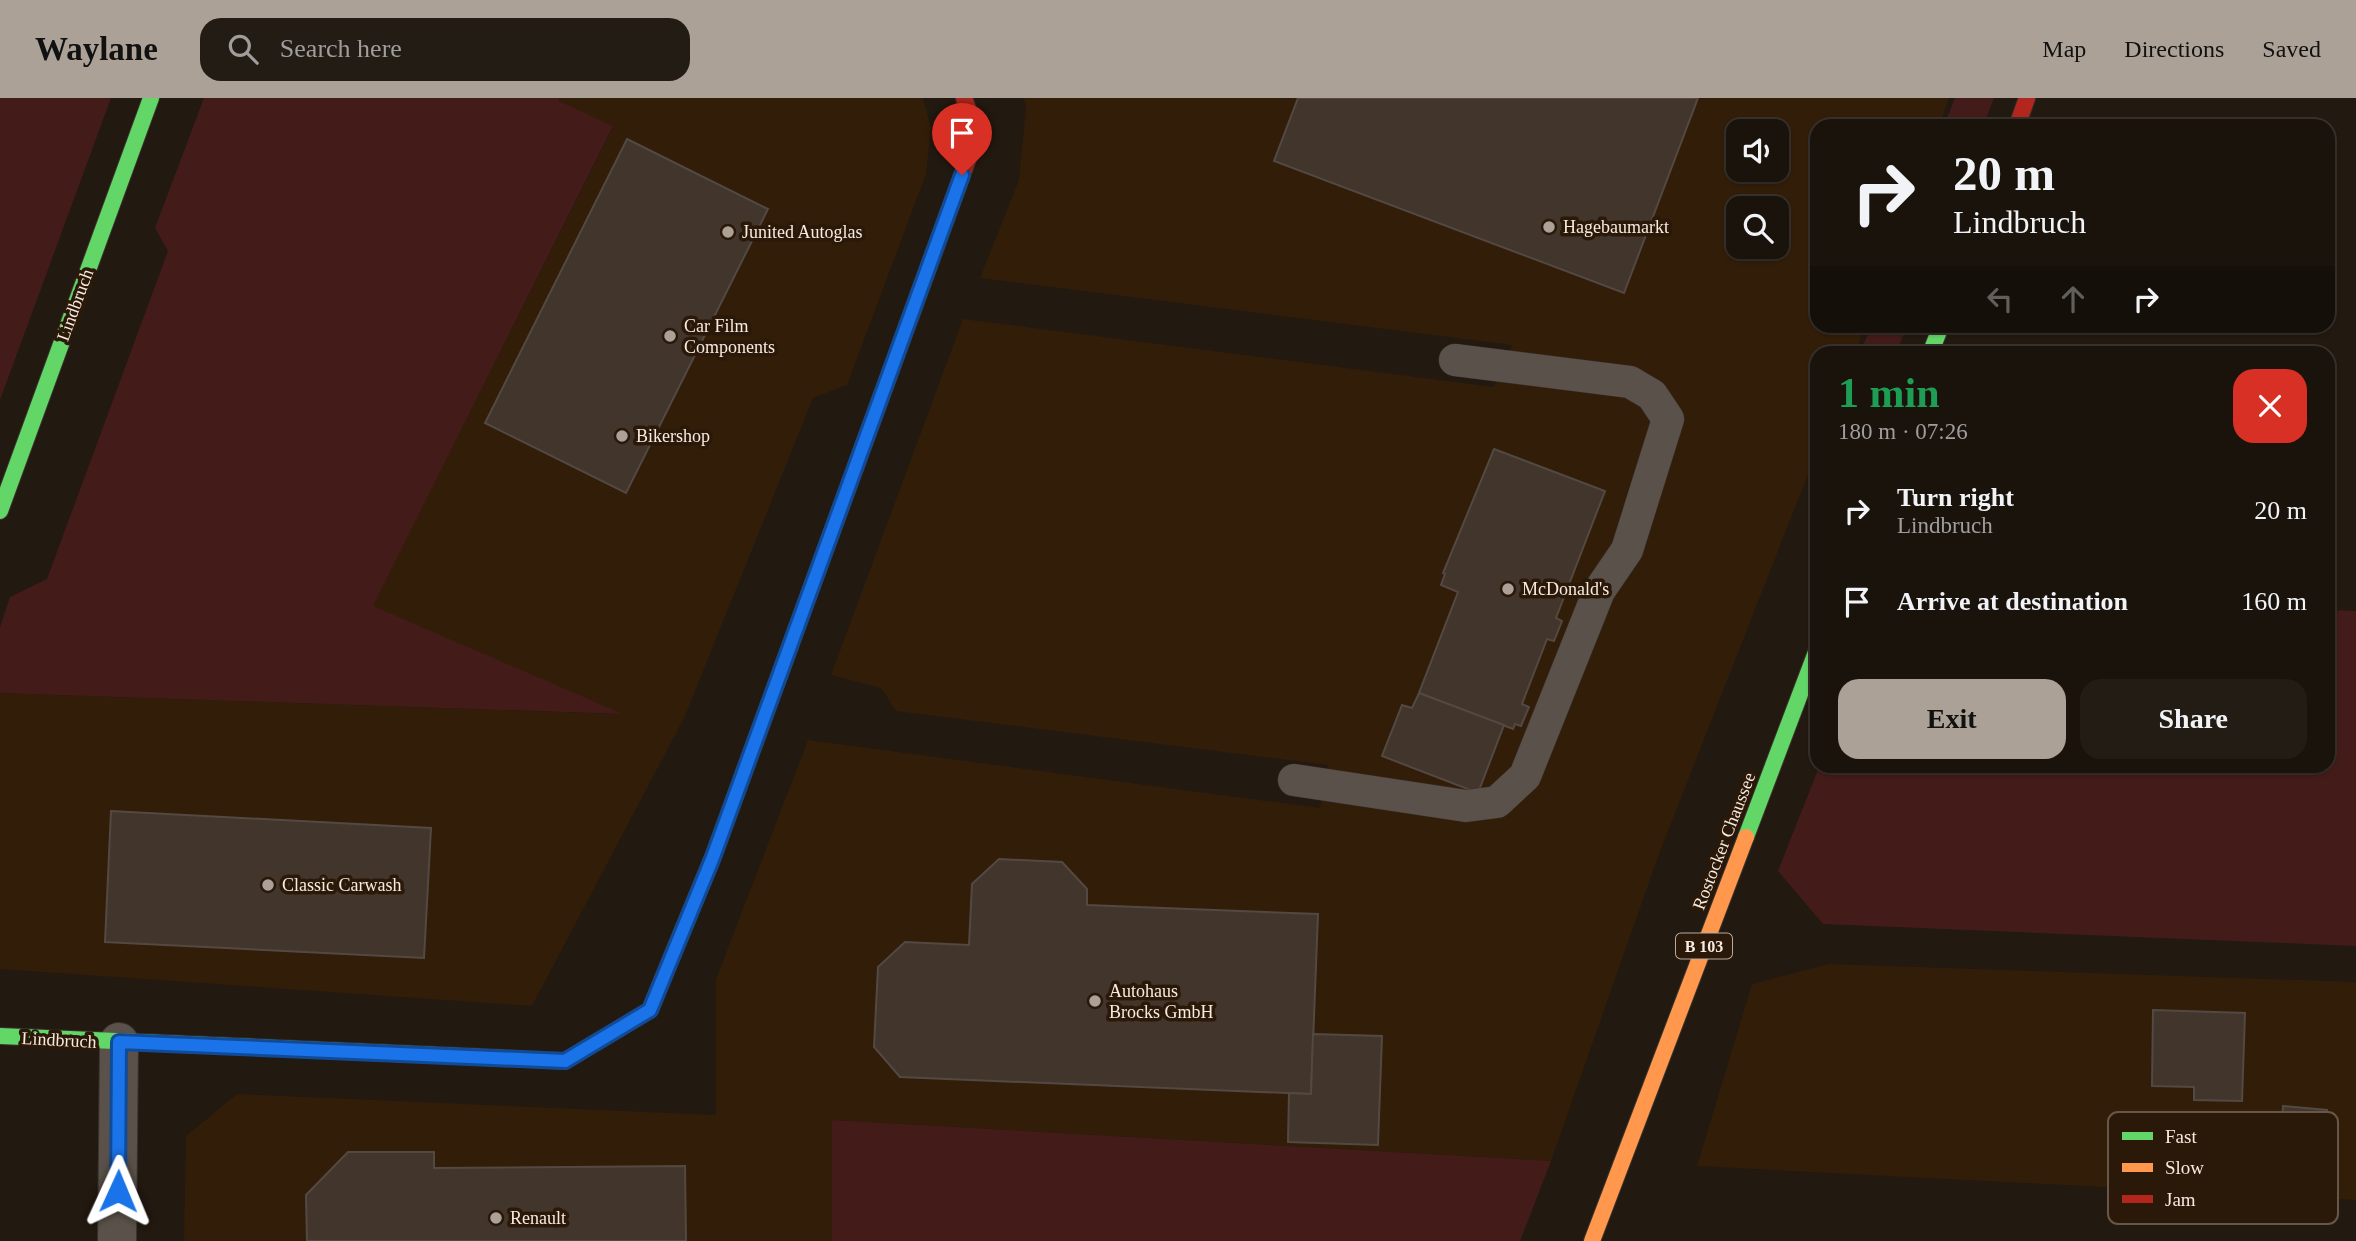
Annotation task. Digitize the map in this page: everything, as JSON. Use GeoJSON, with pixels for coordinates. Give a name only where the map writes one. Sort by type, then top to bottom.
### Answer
{"type":"FeatureCollection","features":[{"type":"Feature","properties":{"kind":"street","name":"Lindbruch"},"geometry":{"type":"LineString","coordinates":[[0,511],[151,98]]}},
{"type":"Feature","properties":{"kind":"street","name":"Lindbruch"},"geometry":{"type":"LineString","coordinates":[[0,1036],[565,1061],[650,1010],[713,857],[971,151],[968,109],[964,98]]}},
{"type":"Feature","properties":{"kind":"street"},"geometry":{"type":"LineString","coordinates":[[2020,119],[2027,98]]}},
{"type":"Feature","properties":{"kind":"street","name":"Rostocker Chaussee"},"geometry":{"type":"LineString","coordinates":[[1592,1241],[1810,668]]}},
{"type":"Feature","properties":{"kind":"street","name":"Lindbruch"},"geometry":{"type":"LineString","coordinates":[[117,1241],[119,1042]]}},
{"type":"Feature","properties":{"kind":"lane"},"geometry":{"type":"LineString","coordinates":[[1294,780],[1466,806],[1497,802],[1525,776],[1599,590],[1628,550],[1668,419],[1652,395],[1630,382],[1455,360]]}},
{"type":"Feature","properties":{"kind":"shaded area"},"geometry":{"type":"Polygon","coordinates":[[[0,98],[111,98],[0,400],[0,98]]]}},
{"type":"Feature","properties":{"kind":"shaded area"},"geometry":{"type":"Polygon","coordinates":[[[204,98],[559,98],[559,101],[613,126],[373,606],[623,714],[0,693],[0,627],[10,597],[47,579],[168,251],[155,228],[204,98]]]}},
{"type":"Feature","properties":{"kind":"shaded area"},"geometry":{"type":"Polygon","coordinates":[[[559,98],[923,98],[931,128],[926,174],[847,385],[813,398],[685,716],[532,1006],[0,969],[0,693],[621,714],[372,607],[613,127],[558,101],[559,98]]]}},
{"type":"Feature","properties":{"kind":"shaded area"},"geometry":{"type":"Polygon","coordinates":[[[1023,98],[1949,98],[1942,119],[1810,119],[1810,333],[1862,333],[1858,346],[1810,346],[1810,469],[1659,854],[1551,1161],[832,1120],[832,1241],[184,1241],[186,1136],[237,1094],[716,1115],[716,979],[808,740],[1320,808],[1328,765],[896,711],[881,688],[831,675],[963,319],[1494,387],[1512,345],[980,278],[1019,180],[1026,107],[1023,98]]]}},
{"type":"Feature","properties":{"kind":"shaded area"},"geometry":{"type":"Polygon","coordinates":[[[1955,98],[1994,98],[1986,119],[1947,119],[1955,98]]]}},
{"type":"Feature","properties":{"kind":"shaded area"},"geometry":{"type":"Polygon","coordinates":[[[1868,333],[1904,333],[1899,346],[1863,346],[1868,333]]]}},
{"type":"Feature","properties":{"kind":"shaded area"},"geometry":{"type":"Polygon","coordinates":[[[2335,610],[2356,611],[2356,946],[1823,924],[1778,871],[1817,773],[2335,773],[2335,610]]]}},
{"type":"Feature","properties":{"kind":"shaded area"},"geometry":{"type":"Polygon","coordinates":[[[1829,964],[2356,982],[2356,1200],[2338,1199],[2338,1112],[2108,1112],[2108,1187],[1697,1166],[1752,984],[1829,964]]]}},
{"type":"Feature","properties":{"kind":"shaded area"},"geometry":{"type":"Polygon","coordinates":[[[832,1120],[1551,1161],[1520,1241],[832,1241],[832,1120]]]}},
{"type":"Feature","properties":{"kind":"building","name":"Hagebaumarkt"},"geometry":{"type":"Polygon","coordinates":[[[1298,98],[1698,98],[1624,293],[1274,161],[1298,98]]]}},
{"type":"Feature","properties":{"kind":"building"},"geometry":{"type":"Polygon","coordinates":[[[627,139],[768,209],[626,493],[485,423],[627,139]]]}},
{"type":"Feature","properties":{"kind":"building","name":"McDonald's"},"geometry":{"type":"Polygon","coordinates":[[[1494,449],[1605,491],[1556,618],[1562,621],[1554,641],[1547,639],[1522,704],[1529,707],[1521,726],[1515,724],[1513,729],[1419,693],[1458,592],[1441,585],[1445,574],[1443,573],[1494,449]]]}},
{"type":"Feature","properties":{"kind":"building"},"geometry":{"type":"Polygon","coordinates":[[[1419,693],[1504,725],[1478,793],[1382,756],[1402,705],[1412,708],[1419,693]]]}},
{"type":"Feature","properties":{"kind":"building","name":"Classic Carwash"},"geometry":{"type":"Polygon","coordinates":[[[111,811],[431,828],[424,958],[105,942],[111,811]]]}},
{"type":"Feature","properties":{"kind":"building","name":"Autohaus Brocks GmbH"},"geometry":{"type":"Polygon","coordinates":[[[999,859],[1062,862],[1087,889],[1087,905],[1318,914],[1311,1094],[900,1077],[874,1047],[878,967],[905,942],[969,945],[972,884],[999,859]]]}},
{"type":"Feature","properties":{"kind":"building"},"geometry":{"type":"Polygon","coordinates":[[[2153,1010],[2245,1013],[2242,1101],[2194,1100],[2194,1087],[2152,1086],[2153,1010]]]}},
{"type":"Feature","properties":{"kind":"building"},"geometry":{"type":"Polygon","coordinates":[[[1313,1034],[1382,1036],[1378,1145],[1288,1142],[1289,1093],[1311,1094],[1313,1034]]]}},
{"type":"Feature","properties":{"kind":"building"},"geometry":{"type":"Polygon","coordinates":[[[2283,1106],[2327,1110],[2327,1112],[2283,1112],[2283,1106]]]}},
{"type":"Feature","properties":{"kind":"building","name":"Renault"},"geometry":{"type":"Polygon","coordinates":[[[348,1152],[434,1152],[434,1168],[685,1166],[686,1241],[307,1241],[306,1195],[348,1152]]]}},
{"type":"Feature","properties":{"kind":"traffic: fast"},"geometry":{"type":"LineString","coordinates":[[0,511],[151,98]]}},
{"type":"Feature","properties":{"kind":"traffic: fast"},"geometry":{"type":"LineString","coordinates":[[1933,346],[1938,333]]}},
{"type":"Feature","properties":{"kind":"traffic: fast"},"geometry":{"type":"LineString","coordinates":[[677,944],[713,857],[902,340]]}},
{"type":"Feature","properties":{"kind":"traffic: fast"},"geometry":{"type":"LineString","coordinates":[[1746,837],[1810,668]]}},
{"type":"Feature","properties":{"kind":"traffic: fast"},"geometry":{"type":"LineString","coordinates":[[0,1036],[460,1056]]}},
{"type":"Feature","properties":{"kind":"traffic: slow"},"geometry":{"type":"LineString","coordinates":[[1592,1241],[1746,837]]}},
{"type":"Feature","properties":{"kind":"traffic: slow"},"geometry":{"type":"LineString","coordinates":[[460,1056],[565,1061],[650,1010],[677,944]]}},
{"type":"Feature","properties":{"kind":"traffic: jam"},"geometry":{"type":"LineString","coordinates":[[902,340],[971,151],[968,109],[964,98]]}},
{"type":"Feature","properties":{"kind":"traffic: jam"},"geometry":{"type":"LineString","coordinates":[[2020,119],[2027,98]]}},
{"type":"Feature","properties":{"kind":"place","name":"Hagebaumarkt"},"geometry":{"type":"Point","coordinates":[1549,227]}},
{"type":"Feature","properties":{"kind":"place","name":"Junited Autoglas"},"geometry":{"type":"Point","coordinates":[728,232]}},
{"type":"Feature","properties":{"kind":"place","name":"Car Film Components"},"geometry":{"type":"Point","coordinates":[670,336]}},
{"type":"Feature","properties":{"kind":"place","name":"Bikershop"},"geometry":{"type":"Point","coordinates":[622,436]}},
{"type":"Feature","properties":{"kind":"place","name":"McDonald's"},"geometry":{"type":"Point","coordinates":[1508,589]}},
{"type":"Feature","properties":{"kind":"place","name":"Classic Carwash"},"geometry":{"type":"Point","coordinates":[268,885]}},
{"type":"Feature","properties":{"kind":"place","name":"Autohaus Brocks GmbH"},"geometry":{"type":"Point","coordinates":[1095,1001]}},
{"type":"Feature","properties":{"kind":"place","name":"Renault"},"geometry":{"type":"Point","coordinates":[496,1218]}},
{"type":"Feature","properties":{"kind":"route"},"geometry":{"type":"LineString","coordinates":[[118,1191],[119,1042],[565,1061],[650,1010],[713,857],[962,175]]}}]}
